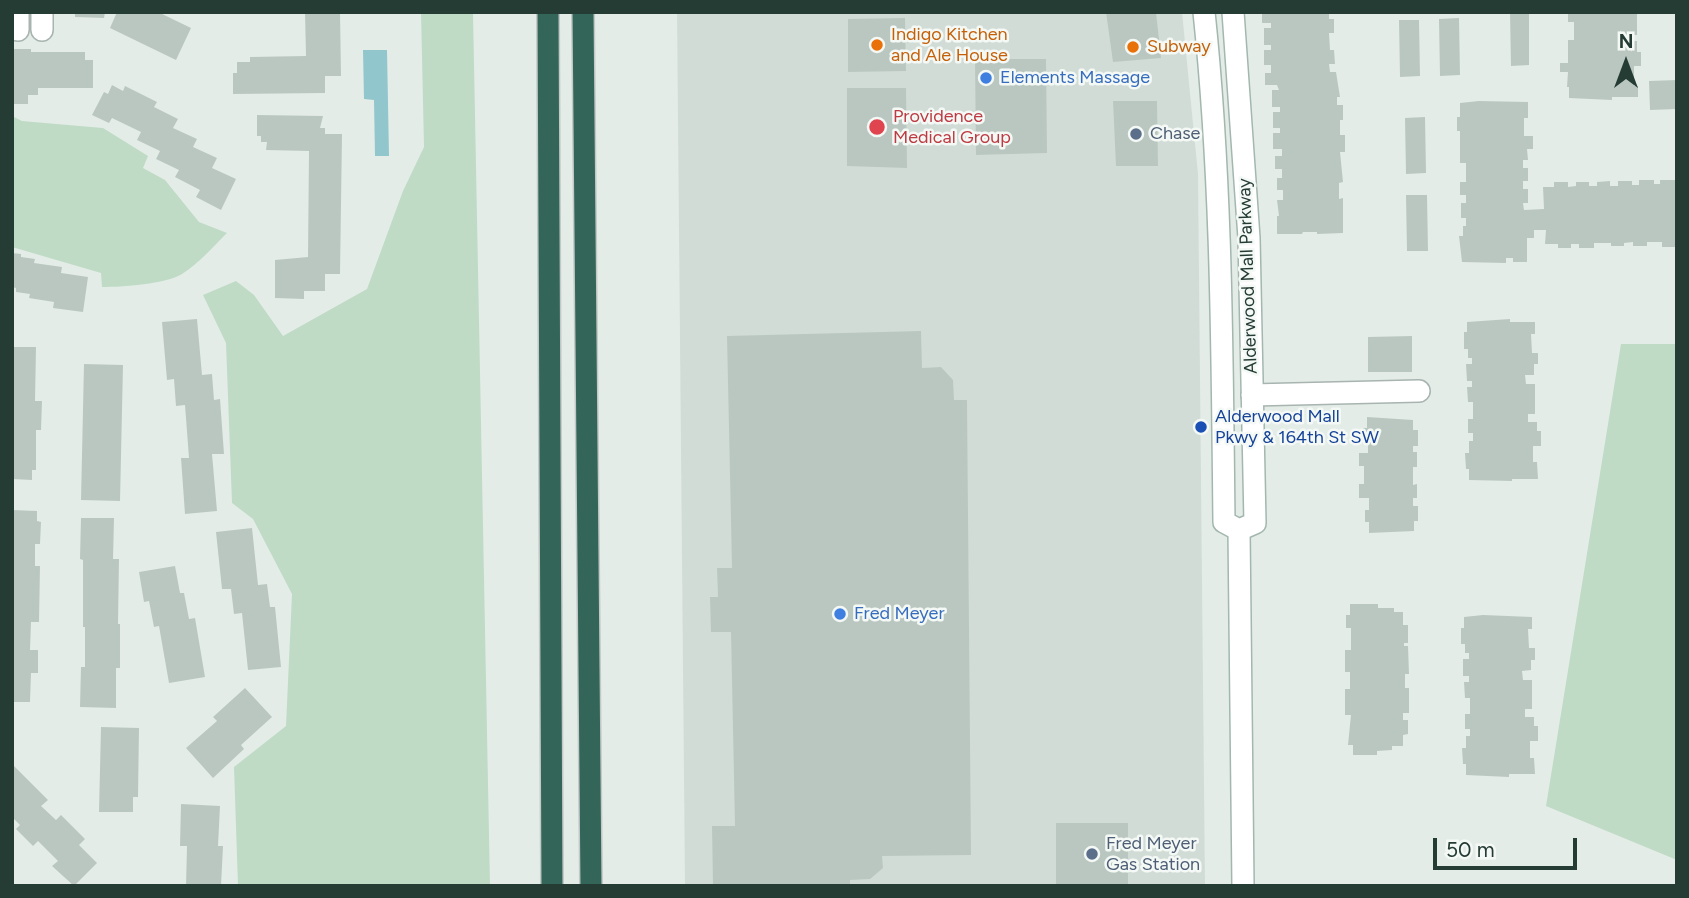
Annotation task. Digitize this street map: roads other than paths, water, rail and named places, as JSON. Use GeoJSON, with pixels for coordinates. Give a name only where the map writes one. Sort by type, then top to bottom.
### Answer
{"type":"FeatureCollection","features":[{"type":"Feature","properties":{"kind":"highway"},"geometry":{"type":"LineString","coordinates":[[548,12],[552,886]]}},
{"type":"Feature","properties":{"kind":"highway"},"geometry":{"type":"LineString","coordinates":[[583,12],[590,886]]}},
{"type":"Feature","properties":{"kind":"main road","name":"Alderwood Mall Parkway"},"geometry":{"type":"LineString","coordinates":[[1203,12],[1213,98],[1219,236],[1224,522],[1239,530]]}},
{"type":"Feature","properties":{"kind":"main road","name":"Alderwood Mall Parkway"},"geometry":{"type":"LineString","coordinates":[[1233,12],[1249,238],[1255,523],[1239,530]]}},
{"type":"Feature","properties":{"kind":"main road"},"geometry":{"type":"LineString","coordinates":[[1252,395],[1419,391]]}},
{"type":"Feature","properties":{"kind":"main road","name":"Alderwood Mall Parkway"},"geometry":{"type":"LineString","coordinates":[[1239,530],[1243,886]]}},
{"type":"Feature","properties":{"kind":"water"},"geometry":{"type":"Polygon","coordinates":[[[363,50],[387,50],[389,156],[375,156],[374,100],[364,99],[363,50]]]}},
{"type":"Feature","properties":{"kind":"place","name":"Indigo Kitchen and Ale House"},"geometry":{"type":"Point","coordinates":[877,45]}},
{"type":"Feature","properties":{"kind":"place","name":"Subway"},"geometry":{"type":"Point","coordinates":[1133,47]}},
{"type":"Feature","properties":{"kind":"place","name":"Elements Massage"},"geometry":{"type":"Point","coordinates":[986,78]}},
{"type":"Feature","properties":{"kind":"place","name":"Providence Medical Group"},"geometry":{"type":"Point","coordinates":[877,127]}},
{"type":"Feature","properties":{"kind":"place","name":"Chase"},"geometry":{"type":"Point","coordinates":[1136,134]}},
{"type":"Feature","properties":{"kind":"place","name":"Alderwood Mall Pkwy & 164th St SW"},"geometry":{"type":"Point","coordinates":[1201,427]}},
{"type":"Feature","properties":{"kind":"place","name":"Fred Meyer"},"geometry":{"type":"Point","coordinates":[840,614]}},
{"type":"Feature","properties":{"kind":"place","name":"Fred Meyer Gas Station"},"geometry":{"type":"Point","coordinates":[1092,854]}}]}
